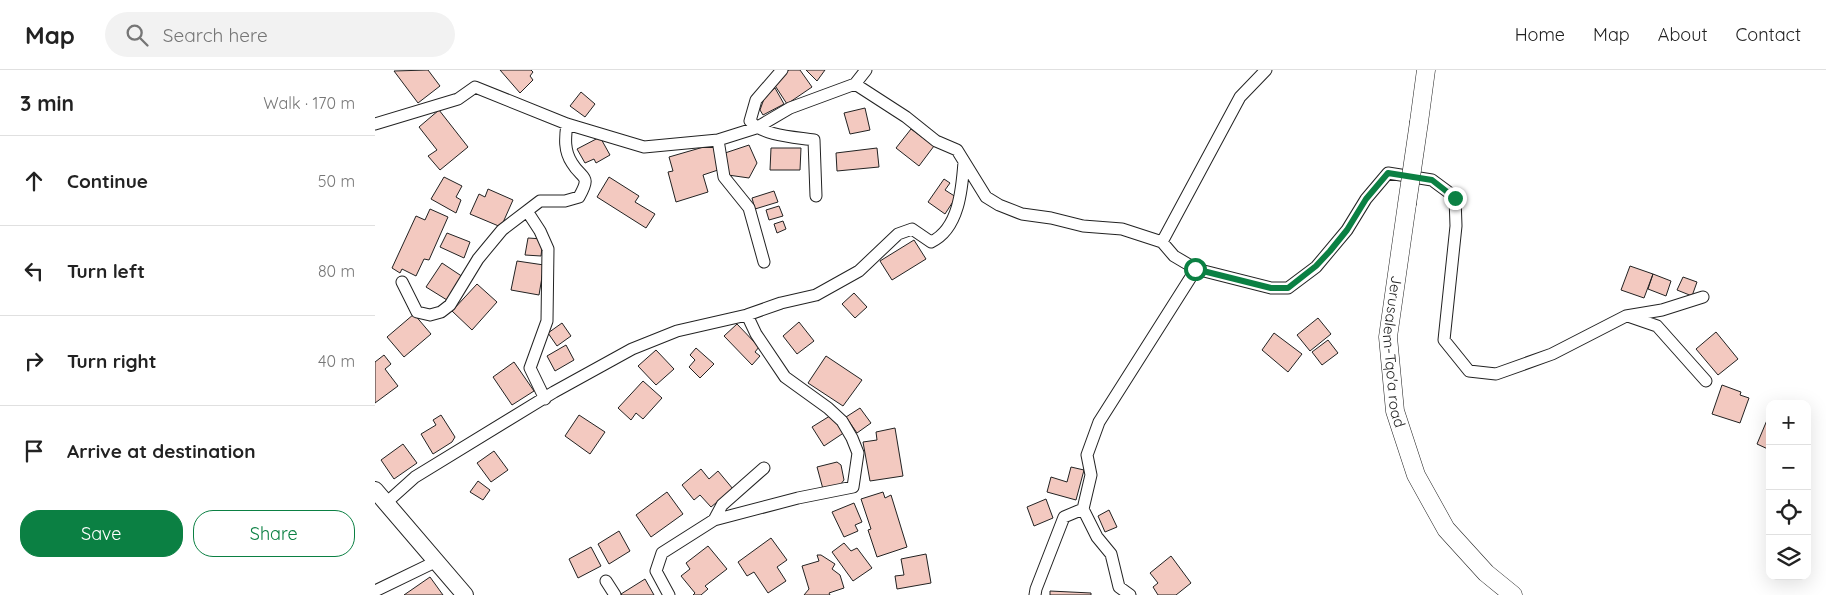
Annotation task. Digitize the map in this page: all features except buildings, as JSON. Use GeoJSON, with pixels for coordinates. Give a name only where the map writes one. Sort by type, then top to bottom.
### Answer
{"type":"FeatureCollection","features":[{"type":"Feature","properties":{"kind":"main road","name":"Jerusalem-Tqo'a road"},"geometry":{"type":"LineString","coordinates":[[1426,70],[1388,338],[1395,411],[1416,475],[1446,529],[1486,573],[1513,595]]}},
{"type":"Feature","properties":{"kind":"street"},"geometry":{"type":"LineString","coordinates":[[782,70],[755,100],[750,121],[756,128],[814,140],[816,196]]}},
{"type":"Feature","properties":{"kind":"street"},"geometry":{"type":"LineString","coordinates":[[375,124],[457,99],[475,87],[567,124],[644,147],[718,140],[756,128],[790,108],[855,84],[866,70]]}},
{"type":"Feature","properties":{"kind":"street"},"geometry":{"type":"LineString","coordinates":[[1162,242],[1240,97],[1266,70]]}},
{"type":"Feature","properties":{"kind":"street"},"geometry":{"type":"LineString","coordinates":[[855,84],[936,140],[957,150],[986,196],[999,205],[1022,214],[1051,218],[1083,226],[1122,229],[1162,242],[1174,256],[1195,269],[1271,288],[1288,288],[1316,266],[1347,230],[1366,199],[1388,173],[1432,180],[1455,198],[1456,226],[1444,340],[1469,371],[1495,374],[1542,358],[1626,316],[1662,310],[1703,297]]}},
{"type":"Feature","properties":{"kind":"street"},"geometry":{"type":"LineString","coordinates":[[402,282],[417,312],[430,315],[441,312],[450,304],[478,258],[502,230],[539,202],[565,201],[579,197],[585,186],[584,174],[572,164],[564,142],[567,124]]}},
{"type":"Feature","properties":{"kind":"street"},"geometry":{"type":"LineString","coordinates":[[718,140],[724,178],[749,208],[764,262]]}},
{"type":"Feature","properties":{"kind":"street"},"geometry":{"type":"LineString","coordinates":[[465,595],[380,497],[632,349],[677,331],[817,295],[859,271],[898,234],[912,229],[931,242],[939,238],[951,224],[956,210],[964,162]]}},
{"type":"Feature","properties":{"kind":"street"},"geometry":{"type":"LineString","coordinates":[[527,211],[541,231],[548,249],[547,321],[530,368],[545,399]]}},
{"type":"Feature","properties":{"kind":"street"},"geometry":{"type":"LineString","coordinates":[[1130,595],[1119,587],[1111,554],[1097,538],[1083,509],[1091,475],[1087,455],[1099,422],[1195,269]]}},
{"type":"Feature","properties":{"kind":"street"},"geometry":{"type":"LineString","coordinates":[[669,595],[656,571],[662,553],[714,520],[798,498],[853,487],[858,465],[858,453],[842,421],[785,377],[756,334],[747,314]]}},
{"type":"Feature","properties":{"kind":"street"},"geometry":{"type":"LineString","coordinates":[[1626,316],[1657,326],[1707,381]]}},
{"type":"Feature","properties":{"kind":"street"},"geometry":{"type":"LineString","coordinates":[[714,520],[722,505],[764,468]]}},
{"type":"Feature","properties":{"kind":"street"},"geometry":{"type":"LineString","coordinates":[[1035,595],[1035,588],[1064,517],[1083,509]]}},
{"type":"Feature","properties":{"kind":"street"},"geometry":{"type":"LineString","coordinates":[[375,591],[437,561]]}},
{"type":"Feature","properties":{"kind":"street"},"geometry":{"type":"LineString","coordinates":[[606,581],[615,595]]}},
{"type":"Feature","properties":{"kind":"route"},"geometry":{"type":"LineString","coordinates":[[1195,269],[1216,276],[1271,288],[1288,288],[1316,266],[1330,251],[1347,230],[1366,199],[1388,173],[1432,180],[1455,198]]}}]}
